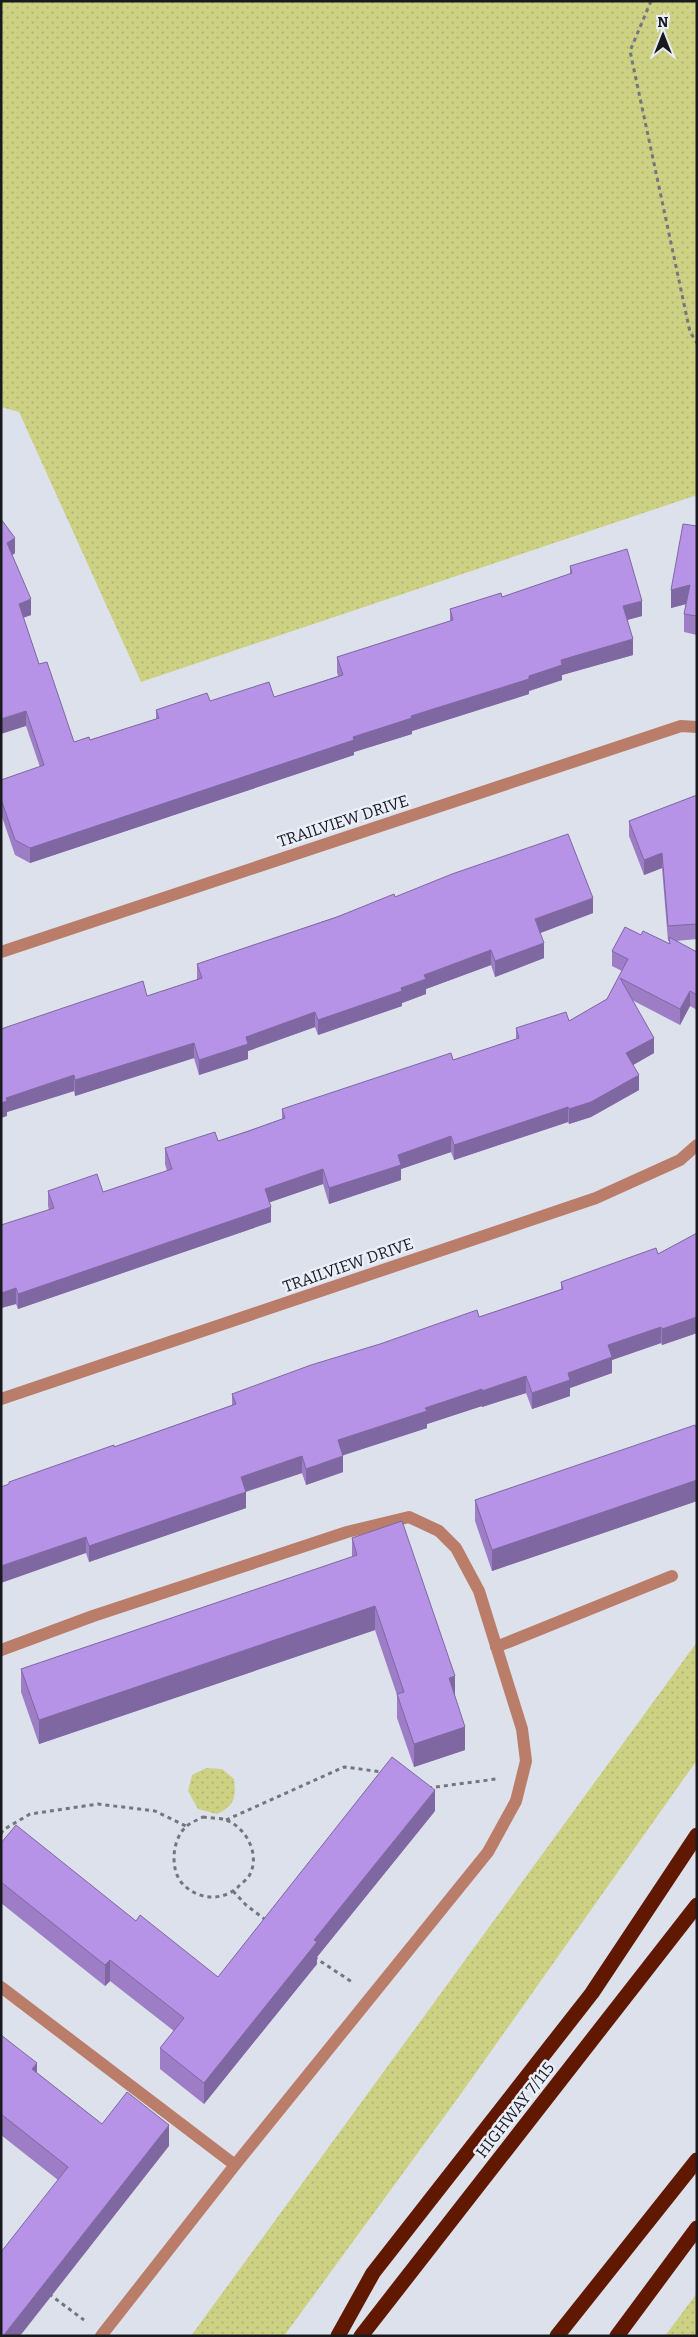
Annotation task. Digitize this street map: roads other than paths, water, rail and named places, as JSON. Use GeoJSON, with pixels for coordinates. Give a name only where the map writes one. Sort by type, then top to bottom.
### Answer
{"type":"FeatureCollection","features":[{"type":"Feature","properties":{"kind":"highway"},"geometry":{"type":"LineString","coordinates":[[338,2336],[373,2273],[592,1993],[697,1834]]}},
{"type":"Feature","properties":{"kind":"highway","name":"HIGHWAY 7/115"},"geometry":{"type":"LineString","coordinates":[[361,2336],[697,1905]]}},
{"type":"Feature","properties":{"kind":"highway"},"geometry":{"type":"LineString","coordinates":[[557,2336],[697,2160]]}},
{"type":"Feature","properties":{"kind":"highway"},"geometry":{"type":"LineString","coordinates":[[617,2336],[697,2228]]}},
{"type":"Feature","properties":{"kind":"street","name":"TRAILVIEW DRIVE"},"geometry":{"type":"LineString","coordinates":[[1,952],[681,726],[697,727]]}},
{"type":"Feature","properties":{"kind":"street","name":"TRAILVIEW DRIVE"},"geometry":{"type":"LineString","coordinates":[[1,1398],[596,1198],[680,1160],[697,1145]]}},
{"type":"Feature","properties":{"kind":"street"},"geometry":{"type":"LineString","coordinates":[[1,1650],[93,1616],[347,1532],[409,1517],[439,1531],[456,1548],[479,1591],[522,1729],[526,1761],[516,1801],[488,1852],[235,2165],[102,2335]]}},
{"type":"Feature","properties":{"kind":"street"},"geometry":{"type":"LineString","coordinates":[[496,1647],[672,1576]]}},
{"type":"Feature","properties":{"kind":"street"},"geometry":{"type":"LineString","coordinates":[[1,1988],[235,2165]]}}]}
